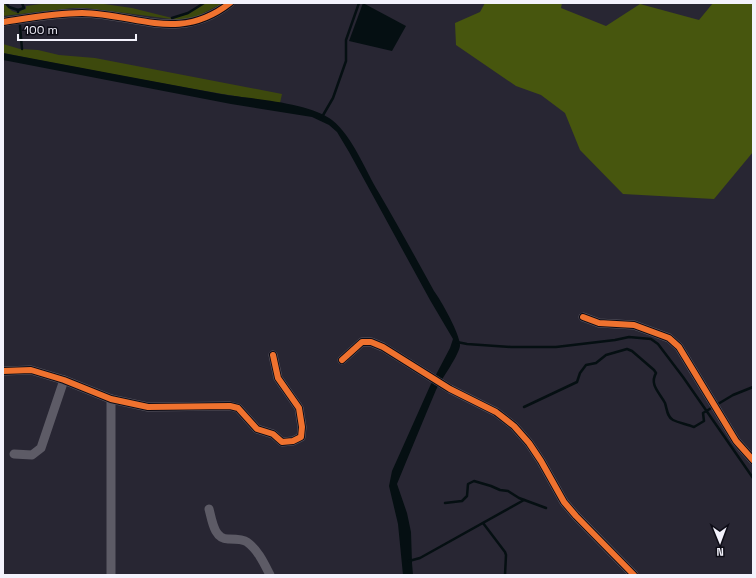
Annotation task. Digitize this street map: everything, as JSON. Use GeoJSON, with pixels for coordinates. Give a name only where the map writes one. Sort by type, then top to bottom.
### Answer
{"type":"FeatureCollection","features":[{"type":"Feature","properties":{"kind":"street"},"geometry":{"type":"LineString","coordinates":[[3,22],[54,15],[83,13],[109,15],[164,25],[175,25],[197,21],[221,10],[230,3]]}},
{"type":"Feature","properties":{"kind":"street"},"geometry":{"type":"LineString","coordinates":[[583,318],[599,323],[634,325],[669,338],[679,348],[736,441],[753,460]]}},
{"type":"Feature","properties":{"kind":"street"},"geometry":{"type":"LineString","coordinates":[[342,360],[362,342],[371,342],[383,347],[450,388],[496,412],[514,426],[529,443],[541,460],[564,502],[634,575]]}},
{"type":"Feature","properties":{"kind":"street"},"geometry":{"type":"LineString","coordinates":[[3,370],[31,370],[64,380],[112,399],[148,407],[230,406],[238,408],[258,429],[273,434],[282,442],[293,441],[301,437],[302,427],[299,408],[278,378],[273,355]]}},
{"type":"Feature","properties":{"kind":"street"},"geometry":{"type":"LineString","coordinates":[[14,454],[32,455],[41,448],[64,380]]}},
{"type":"Feature","properties":{"kind":"street"},"geometry":{"type":"LineString","coordinates":[[111,575],[112,399]]}},
{"type":"Feature","properties":{"kind":"street"},"geometry":{"type":"LineString","coordinates":[[209,509],[216,532],[221,538],[226,540],[234,539],[246,541],[259,554],[270,575]]}},
{"type":"Feature","properties":{"kind":"green space"},"geometry":{"type":"Polygon","coordinates":[[[3,3],[12,11],[18,13],[26,9],[26,6],[48,3],[97,3],[132,8],[172,18],[188,14],[206,3],[223,3],[198,16],[179,20],[86,8],[73,8],[3,16],[3,12],[5,12],[3,3]]]}},
{"type":"Feature","properties":{"kind":"green space"},"geometry":{"type":"Polygon","coordinates":[[[485,3],[562,3],[561,8],[606,26],[640,4],[699,20],[713,3],[753,3],[753,152],[714,199],[623,194],[580,150],[565,113],[541,95],[516,86],[456,45],[455,23],[480,12],[485,3]]]}},
{"type":"Feature","properties":{"kind":"green space"},"geometry":{"type":"Polygon","coordinates":[[[3,44],[20,49],[38,50],[59,55],[95,58],[282,94],[280,103],[176,86],[3,53],[3,44]]]}},
{"type":"Feature","properties":{"kind":"shaded area"},"geometry":{"type":"Polygon","coordinates":[[[363,3],[406,26],[392,51],[349,41],[363,3]]]}},
{"type":"Feature","properties":{"kind":"shaded area"},"geometry":{"type":"Polygon","coordinates":[[[3,53],[221,94],[294,105],[322,114],[332,120],[346,135],[446,310],[457,334],[460,346],[453,362],[436,390],[397,484],[407,513],[411,532],[413,575],[403,575],[398,524],[389,486],[392,471],[453,339],[337,132],[329,125],[312,117],[231,104],[3,60],[3,53]]]}},
{"type":"Feature","properties":{"kind":"waterway"},"geometry":{"type":"LineString","coordinates":[[6,3],[9,7],[18,10],[18,12]]}},
{"type":"Feature","properties":{"kind":"waterway"},"geometry":{"type":"LineString","coordinates":[[18,10],[24,8],[22,3]]}},
{"type":"Feature","properties":{"kind":"waterway"},"geometry":{"type":"LineString","coordinates":[[172,18],[188,13],[204,3]]}},
{"type":"Feature","properties":{"kind":"waterway"},"geometry":{"type":"LineString","coordinates":[[322,117],[333,98],[346,61],[346,40],[359,3]]}},
{"type":"Feature","properties":{"kind":"waterway"},"geometry":{"type":"LineString","coordinates":[[20,26],[22,49]]}},
{"type":"Feature","properties":{"kind":"waterway"},"geometry":{"type":"LineString","coordinates":[[457,342],[511,347],[556,347],[629,337],[651,339],[658,344],[683,377],[753,478]]}},
{"type":"Feature","properties":{"kind":"waterway"},"geometry":{"type":"LineString","coordinates":[[524,407],[577,382],[580,373],[586,365],[596,363],[606,355],[627,349],[632,351],[656,373],[654,377],[654,385],[665,403],[671,419],[694,427],[704,421],[703,413],[733,395],[753,387]]}},
{"type":"Feature","properties":{"kind":"waterway"},"geometry":{"type":"LineString","coordinates":[[445,503],[462,501],[467,496],[468,484],[474,481],[500,490],[508,491],[519,498],[546,508]]}},
{"type":"Feature","properties":{"kind":"waterway"},"geometry":{"type":"LineString","coordinates":[[409,561],[420,558],[524,500]]}},
{"type":"Feature","properties":{"kind":"waterway"},"geometry":{"type":"LineString","coordinates":[[483,523],[505,552],[505,575]]}},
{"type":"Feature","properties":{"kind":"cycle path"},"geometry":{"type":"LineString","coordinates":[[3,22],[52,15],[82,13],[102,14],[140,21],[176,24],[193,22],[211,15],[230,3]]}},
{"type":"Feature","properties":{"kind":"cycle path"},"geometry":{"type":"LineString","coordinates":[[583,317],[599,323],[634,325],[669,338],[679,347],[736,441],[753,460]]}},
{"type":"Feature","properties":{"kind":"cycle path"},"geometry":{"type":"LineString","coordinates":[[342,360],[362,342],[371,342],[383,347],[450,389],[496,412],[514,426],[529,443],[564,502],[634,575]]}},
{"type":"Feature","properties":{"kind":"cycle path"},"geometry":{"type":"LineString","coordinates":[[3,371],[31,370],[64,380],[111,399],[148,407],[230,406],[238,408],[257,429],[273,434],[282,442],[293,441],[301,437],[302,427],[299,408],[278,378],[273,355]]}}]}
